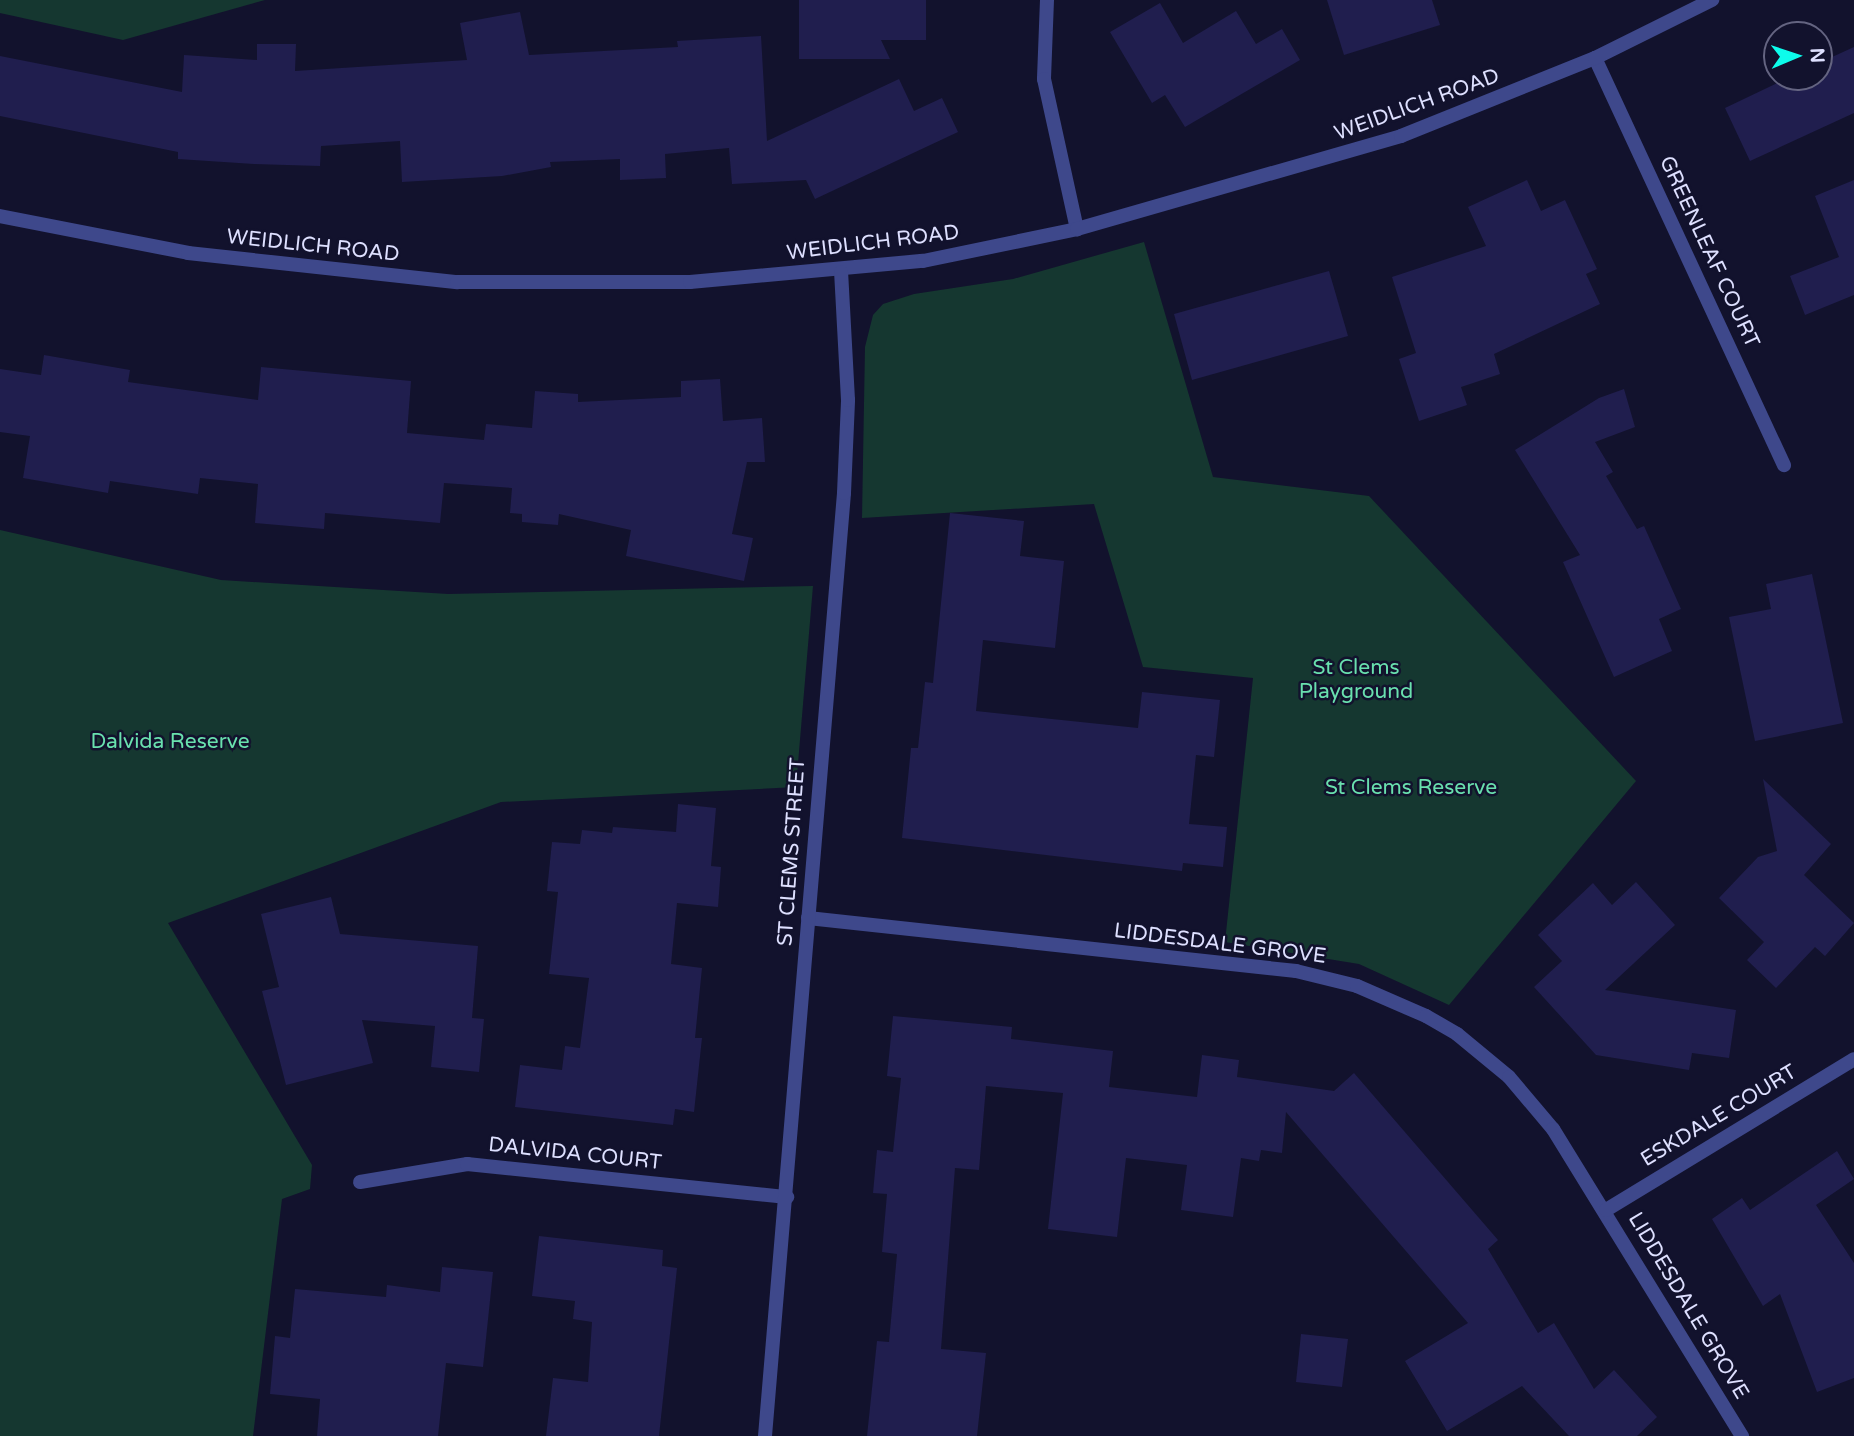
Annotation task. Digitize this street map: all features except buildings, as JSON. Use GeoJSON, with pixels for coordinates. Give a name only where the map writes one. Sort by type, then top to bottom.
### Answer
{"type":"FeatureCollection","features":[{"type":"Feature","properties":{"kind":"street"},"geometry":{"type":"LineString","coordinates":[[1047,0],[1044,79],[1077,229]]}},
{"type":"Feature","properties":{"kind":"street","name":"WEIDLICH ROAD"},"geometry":{"type":"LineString","coordinates":[[0,215],[188,253],[457,282],[648,283],[841,272],[923,261],[1077,229],[1389,139],[1595,58],[1712,0]]}},
{"type":"Feature","properties":{"kind":"street","name":"GREENLEAF COURT"},"geometry":{"type":"LineString","coordinates":[[1595,58],[1784,465]]}},
{"type":"Feature","properties":{"kind":"street","name":"ST CLEMS STREET"},"geometry":{"type":"LineString","coordinates":[[765,1436],[787,1197],[846,462],[848,400],[841,272]]}},
{"type":"Feature","properties":{"kind":"street","name":"LIDDESDALE GROVE"},"geometry":{"type":"LineString","coordinates":[[808,918],[1296,971],[1357,986],[1457,1034],[1509,1077],[1553,1129],[1606,1210],[1742,1436]]}},
{"type":"Feature","properties":{"kind":"street","name":"ESKDALE COURT"},"geometry":{"type":"LineString","coordinates":[[1606,1210],[1854,1059]]}},
{"type":"Feature","properties":{"kind":"street","name":"DALVIDA COURT"},"geometry":{"type":"LineString","coordinates":[[359,1182],[467,1164],[787,1197]]}},
{"type":"Feature","properties":{"kind":"green space"},"geometry":{"type":"Polygon","coordinates":[[[0,0],[265,0],[123,40],[0,13],[0,0]]]}},
{"type":"Feature","properties":{"kind":"green space","name":"St Clems Reserve"},"geometry":{"type":"Polygon","coordinates":[[[1144,242],[1213,477],[1369,496],[1636,781],[1449,1005],[1359,964],[1225,942],[1253,678],[1143,667],[1094,504],[862,518],[865,347],[873,315],[883,304],[914,294],[1013,279],[1144,242]]]}},
{"type":"Feature","properties":{"kind":"green space","name":"Dalvida Reserve"},"geometry":{"type":"Polygon","coordinates":[[[0,530],[221,580],[448,594],[813,586],[796,787],[501,802],[168,923],[312,1165],[310,1189],[282,1199],[253,1436],[0,1436],[0,530]]]}},
{"type":"Feature","properties":{"kind":"park label","name":"St Clems Playground"},"geometry":{"type":"Point","coordinates":[1356,680]}}]}
